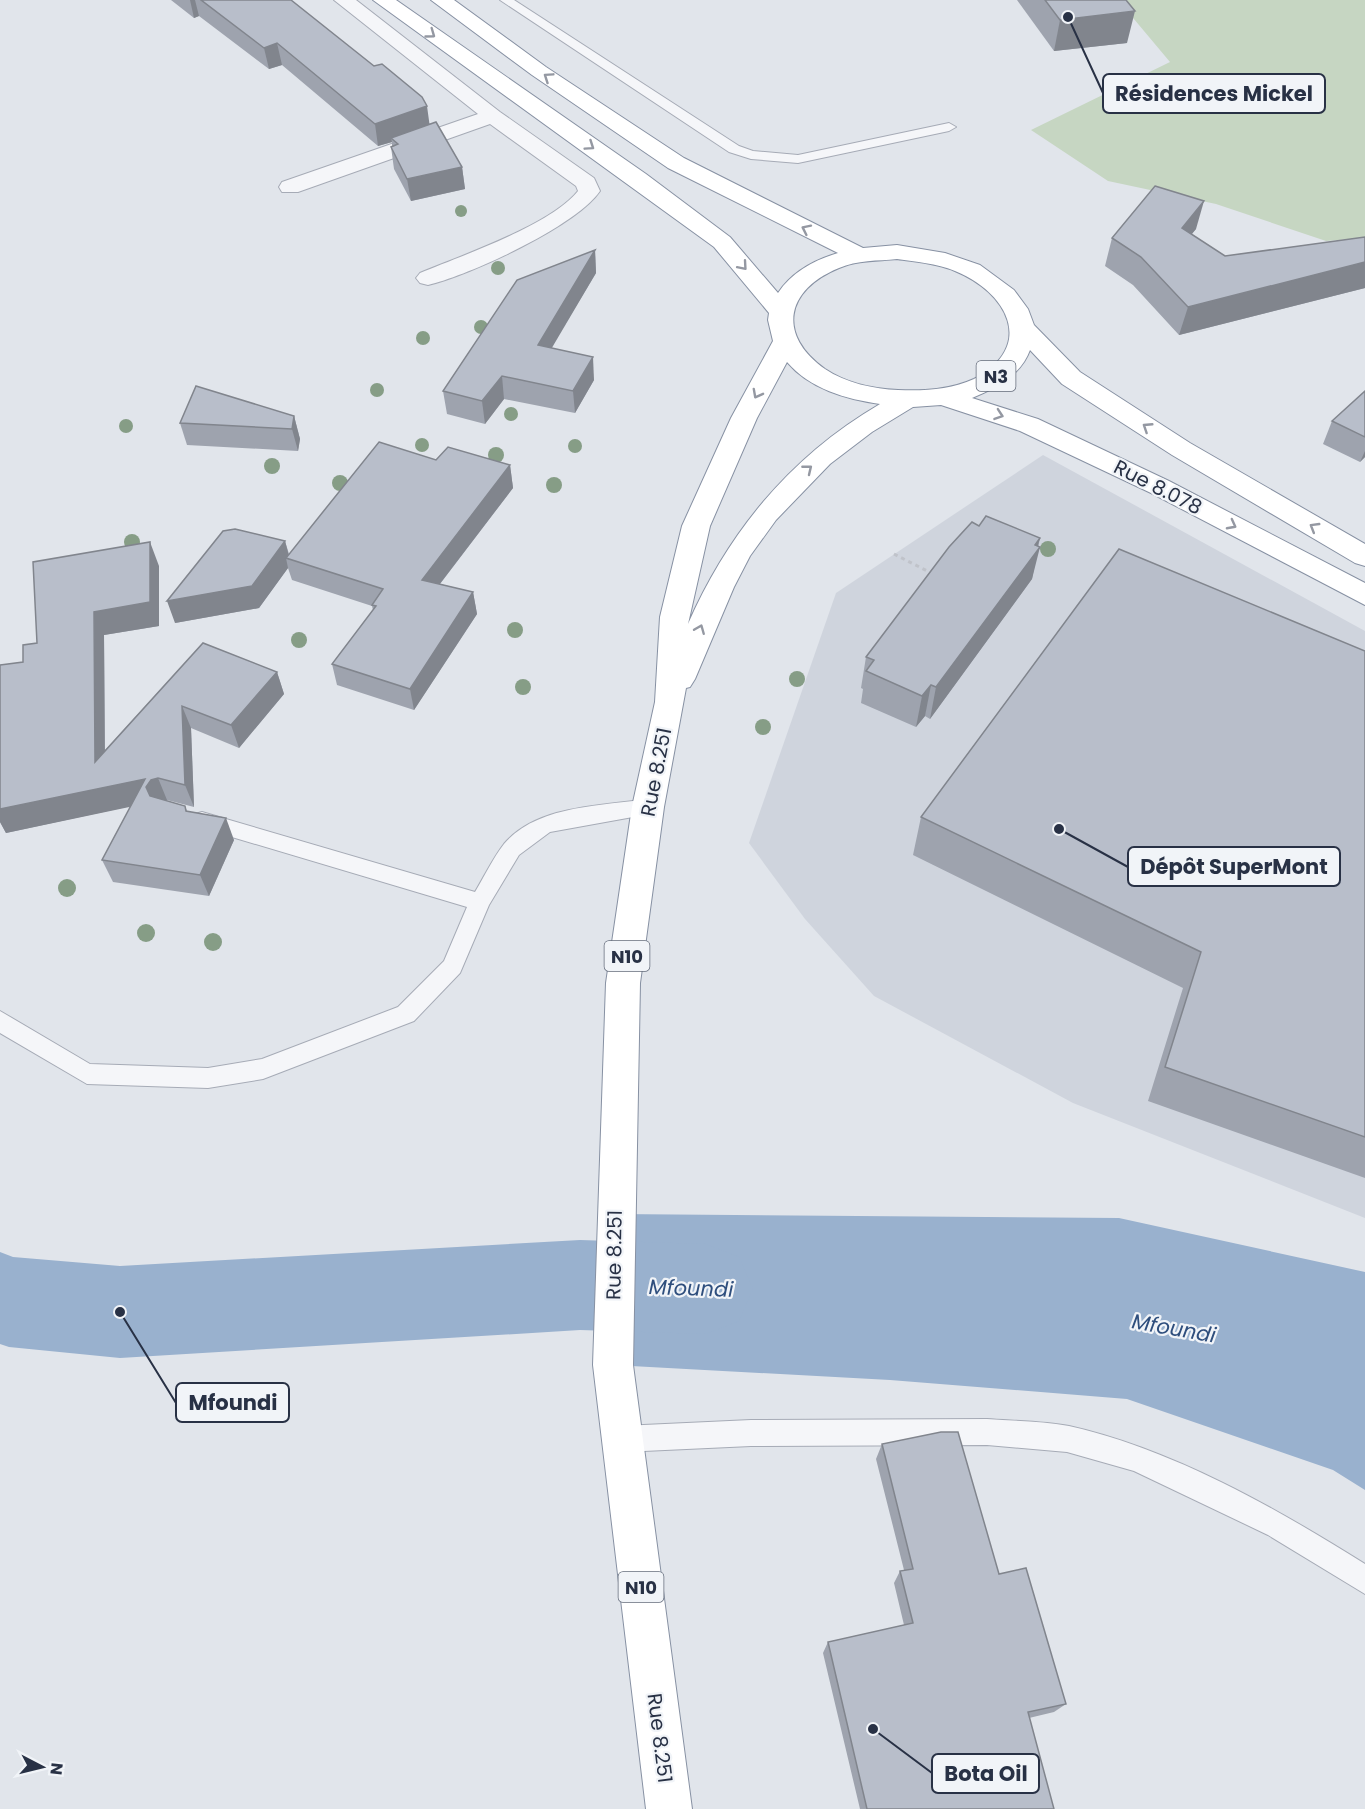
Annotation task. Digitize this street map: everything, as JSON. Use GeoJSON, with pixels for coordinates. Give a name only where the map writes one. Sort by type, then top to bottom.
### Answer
{"type":"FeatureCollection","features":[{"type":"Feature","properties":{"kind":"highway"},"geometry":{"type":"LineString","coordinates":[[383,0],[638,179],[722,242],[780,310]]}},
{"type":"Feature","properties":{"kind":"highway"},"geometry":{"type":"LineString","coordinates":[[441,0],[539,71],[676,163],[859,255]]}},
{"type":"Feature","properties":{"kind":"highway","name":"N3"},"geometry":{"type":"LineString","coordinates":[[1024,329],[1017,354],[1003,371],[982,385],[943,396],[908,399],[868,395],[831,383],[802,364],[785,342],[780,326],[780,310],[789,291],[806,275],[830,263],[859,255],[897,252],[936,257],[971,269],[1000,287],[1018,310],[1024,329],[1071,378],[1180,449],[1365,556]]}},
{"type":"Feature","properties":{"kind":"highway","name":"Rue 8.251"},"geometry":{"type":"LineString","coordinates":[[669,1809],[613,1365],[615,1214],[623,983],[648,807],[670,702],[674,617],[696,526],[744,418],[785,342]]}},
{"type":"Feature","properties":{"kind":"highway","name":"Rue 8.078"},"geometry":{"type":"LineString","coordinates":[[943,396],[1029,425],[1161,487],[1365,595]]}},
{"type":"Feature","properties":{"kind":"highway","name":"Rue 8.251"},"geometry":{"type":"LineString","coordinates":[[670,702],[710,605],[749,535],[802,473],[869,421],[908,399]]}},
{"type":"Feature","properties":{"kind":"street"},"geometry":{"type":"LineString","coordinates":[[344,0],[493,116],[586,183],[589,191],[586,199],[545,225],[428,278]]}},
{"type":"Feature","properties":{"kind":"street"},"geometry":{"type":"LineString","coordinates":[[467,96],[502,85]]}},
{"type":"Feature","properties":{"kind":"street"},"geometry":{"type":"LineString","coordinates":[[290,187],[493,116]]}},
{"type":"Feature","properties":{"kind":"lane"},"geometry":{"type":"LineString","coordinates":[[506,0],[734,149],[751,155],[798,159],[949,127]]}},
{"type":"Feature","properties":{"kind":"lane"},"geometry":{"type":"LineString","coordinates":[[0,1021],[87,1074],[208,1078],[263,1069],[406,1014],[452,967],[480,902],[512,849],[543,826],[566,819],[648,807]]}},
{"type":"Feature","properties":{"kind":"lane"},"geometry":{"type":"LineString","coordinates":[[180,814],[480,902]]}},
{"type":"Feature","properties":{"kind":"lane"},"geometry":{"type":"LineString","coordinates":[[622,1439],[751,1434],[987,1432],[1067,1439],[1137,1459],[1278,1525],[1365,1580]]}},
{"type":"Feature","properties":{"kind":"path"},"geometry":{"type":"LineString","coordinates":[[894,554],[943,579]]}},
{"type":"Feature","properties":{"kind":"shaded area"},"geometry":{"type":"Polygon","coordinates":[[[1043,455],[1365,631],[1365,1218],[1073,1103],[874,996],[805,919],[749,843],[836,593],[1043,455]]]}},
{"type":"Feature","properties":{"kind":"green space"},"geometry":{"type":"Polygon","coordinates":[[[1118,0],[1365,0],[1365,238],[1326,241],[1216,204],[1108,181],[1031,130],[1170,62],[1118,0]]]}},
{"type":"Feature","properties":{"kind":"water"},"geometry":{"type":"Polygon","coordinates":[[[615,1214],[1119,1218],[1365,1272],[1365,1490],[1333,1470],[1127,1399],[890,1380],[613,1365],[615,1214]]]}},
{"type":"Feature","properties":{"kind":"building"},"geometry":{"type":"Polygon","coordinates":[[[201,0],[291,0],[374,66],[382,64],[422,97],[427,106],[375,124],[277,43],[264,48],[201,0]]]}},
{"type":"Feature","properties":{"kind":"building"},"geometry":{"type":"Polygon","coordinates":[[[1045,0],[1126,0],[1135,11],[1060,20],[1045,0]]]}},
{"type":"Feature","properties":{"kind":"building"},"geometry":{"type":"Polygon","coordinates":[[[436,122],[462,167],[407,179],[391,147],[398,144],[391,138],[436,122]]]}},
{"type":"Feature","properties":{"kind":"building"},"geometry":{"type":"Polygon","coordinates":[[[1155,186],[1204,201],[1182,228],[1225,256],[1365,237],[1365,262],[1188,307],[1141,257],[1112,238],[1155,186]]]}},
{"type":"Feature","properties":{"kind":"building"},"geometry":{"type":"Polygon","coordinates":[[[595,250],[538,345],[593,357],[573,391],[502,376],[482,401],[443,391],[517,280],[595,250]]]}},
{"type":"Feature","properties":{"kind":"building"},"geometry":{"type":"Polygon","coordinates":[[[196,386],[294,416],[292,429],[180,423],[196,386]]]}},
{"type":"Feature","properties":{"kind":"building"},"geometry":{"type":"Polygon","coordinates":[[[1365,391],[1365,437],[1332,421],[1365,391]]]}},
{"type":"Feature","properties":{"kind":"building"},"geometry":{"type":"Polygon","coordinates":[[[379,442],[436,460],[448,447],[510,465],[422,580],[473,592],[410,689],[332,664],[376,606],[372,605],[383,589],[286,558],[379,442]]]}},
{"type":"Feature","properties":{"kind":"building"},"geometry":{"type":"Polygon","coordinates":[[[986,516],[1040,538],[1035,545],[1040,547],[936,687],[931,685],[922,696],[866,671],[874,660],[866,657],[949,547],[972,522],[979,526],[986,516]]]}},
{"type":"Feature","properties":{"kind":"building"},"geometry":{"type":"Polygon","coordinates":[[[235,529],[285,541],[252,586],[167,601],[223,531],[235,529]]]}},
{"type":"Feature","properties":{"kind":"building"},"geometry":{"type":"Polygon","coordinates":[[[150,542],[150,602],[94,612],[95,762],[203,643],[277,672],[231,725],[182,706],[185,785],[158,778],[151,780],[146,787],[150,796],[185,806],[186,811],[226,818],[200,875],[102,860],[145,779],[0,809],[0,665],[23,662],[23,645],[37,643],[33,562],[150,542]]]}},
{"type":"Feature","properties":{"kind":"building"},"geometry":{"type":"Polygon","coordinates":[[[1119,549],[1365,651],[1365,1137],[1165,1067],[1201,952],[921,817],[1119,549]]]}},
{"type":"Feature","properties":{"kind":"building"},"geometry":{"type":"Polygon","coordinates":[[[941,1432],[958,1432],[999,1574],[1026,1568],[1066,1704],[1028,1712],[1054,1809],[867,1809],[828,1642],[913,1623],[900,1571],[913,1569],[882,1444],[941,1432]]]}},
{"type":"Feature","properties":{"kind":"waterway","name":"Mfoundi"},"geometry":{"type":"LineString","coordinates":[[0,1297],[9,1302],[120,1312],[580,1285],[706,1289]]}},
{"type":"Feature","properties":{"kind":"place","name":"Résidences Mickel"},"geometry":{"type":"Point","coordinates":[1068,17]}},
{"type":"Feature","properties":{"kind":"place","name":"Dépôt SuperMont"},"geometry":{"type":"Point","coordinates":[1059,829]}},
{"type":"Feature","properties":{"kind":"place","name":"Mfoundi"},"geometry":{"type":"Point","coordinates":[120,1312]}},
{"type":"Feature","properties":{"kind":"place","name":"Bota Oil"},"geometry":{"type":"Point","coordinates":[873,1729]}}]}
